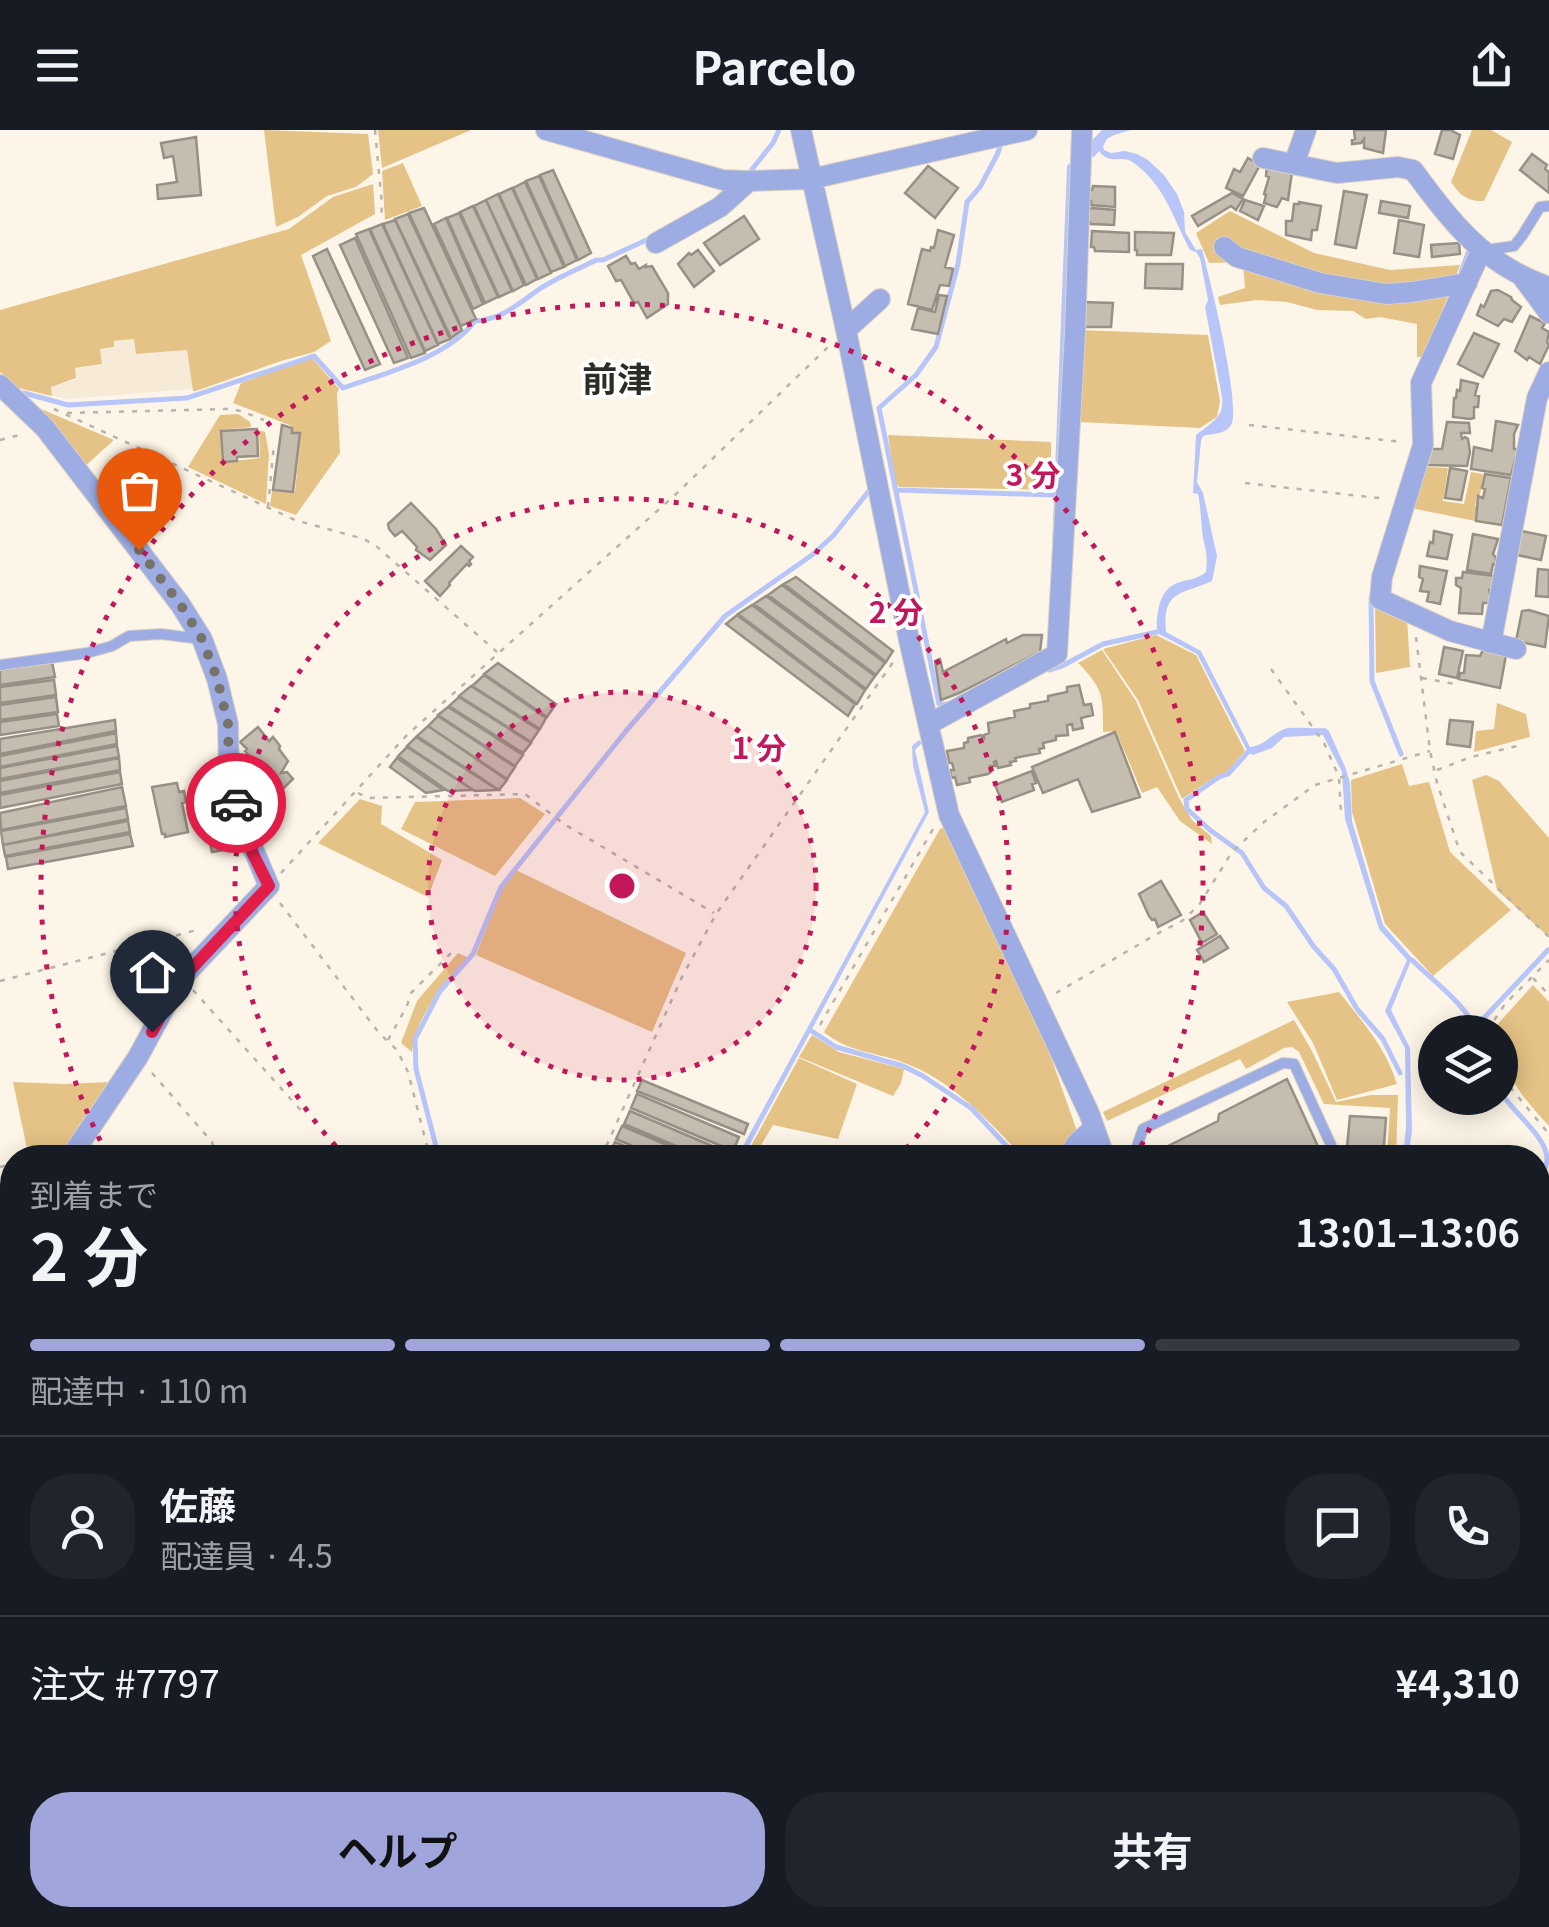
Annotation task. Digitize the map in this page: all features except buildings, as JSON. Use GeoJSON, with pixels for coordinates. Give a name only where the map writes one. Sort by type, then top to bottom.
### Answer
{"type":"FeatureCollection","features":[{"type":"Feature","properties":{"kind":"street"},"geometry":{"type":"LineString","coordinates":[[546,130],[722,180],[749,181],[811,178],[1027,130]]}},
{"type":"Feature","properties":{"kind":"street"},"geometry":{"type":"LineString","coordinates":[[800,130],[949,814],[1037,1003],[1097,1145]]}},
{"type":"Feature","properties":{"kind":"street"},"geometry":{"type":"LineString","coordinates":[[929,724],[1058,654],[1082,130]]}},
{"type":"Feature","properties":{"kind":"street"},"geometry":{"type":"LineString","coordinates":[[1294,164],[1306,130]]}},
{"type":"Feature","properties":{"kind":"street"},"geometry":{"type":"LineString","coordinates":[[1263,158],[1336,173],[1398,167],[1412,170],[1450,220],[1481,251],[1524,278],[1549,287]]}},
{"type":"Feature","properties":{"kind":"street"},"geometry":{"type":"LineString","coordinates":[[656,243],[720,208],[749,181]]}},
{"type":"Feature","properties":{"kind":"street"},"geometry":{"type":"LineString","coordinates":[[1224,246],[1237,257],[1320,283],[1386,294],[1466,283]]}},
{"type":"Feature","properties":{"kind":"street"},"geometry":{"type":"LineString","coordinates":[[1481,251],[1421,383],[1423,445],[1382,577],[1380,598],[1450,631],[1516,649]]}},
{"type":"Feature","properties":{"kind":"street"},"geometry":{"type":"LineString","coordinates":[[1524,278],[1549,314]]}},
{"type":"Feature","properties":{"kind":"street"},"geometry":{"type":"LineString","coordinates":[[846,330],[880,298]]}},
{"type":"Feature","properties":{"kind":"street"},"geometry":{"type":"LineString","coordinates":[[1490,643],[1537,398],[1549,372]]}},
{"type":"Feature","properties":{"kind":"street"},"geometry":{"type":"LineString","coordinates":[[0,385],[48,418],[202,639],[228,724],[229,772],[240,818],[269,886],[182,978],[138,1056],[79,1145]]}},
{"type":"Feature","properties":{"kind":"lane"},"geometry":{"type":"LineString","coordinates":[[1481,251],[1514,246],[1540,207],[1549,206]]}},
{"type":"Feature","properties":{"kind":"lane"},"geometry":{"type":"LineString","coordinates":[[0,665],[87,653],[130,636],[161,634],[202,639]]}},
{"type":"Feature","properties":{"kind":"lane"},"geometry":{"type":"LineString","coordinates":[[1138,1145],[1143,1129],[1283,1062],[1294,1064],[1331,1145]]}},
{"type":"Feature","properties":{"kind":"path"},"geometry":{"type":"LineString","coordinates":[[375,130],[382,218]]}},
{"type":"Feature","properties":{"kind":"path"},"geometry":{"type":"LineString","coordinates":[[427,1145],[408,1072],[396,1050],[269,886],[406,736],[675,495],[846,330]]}},
{"type":"Feature","properties":{"kind":"path"},"geometry":{"type":"LineString","coordinates":[[0,440],[64,414],[226,409],[264,420]]}},
{"type":"Feature","properties":{"kind":"path"},"geometry":{"type":"LineString","coordinates":[[64,414],[295,520],[364,539],[498,653]]}},
{"type":"Feature","properties":{"kind":"path"},"geometry":{"type":"LineString","coordinates":[[1249,425],[1423,445]]}},
{"type":"Feature","properties":{"kind":"path"},"geometry":{"type":"LineString","coordinates":[[268,508],[274,444]]}},
{"type":"Feature","properties":{"kind":"path"},"geometry":{"type":"LineString","coordinates":[[1245,483],[1406,501]]}},
{"type":"Feature","properties":{"kind":"path"},"geometry":{"type":"LineString","coordinates":[[1414,614],[1430,751],[1460,852],[1549,937]]}},
{"type":"Feature","properties":{"kind":"path"},"geometry":{"type":"LineString","coordinates":[[608,1145],[682,977],[716,914],[910,640]]}},
{"type":"Feature","properties":{"kind":"path"},"geometry":{"type":"LineString","coordinates":[[1271,669],[1324,742],[1339,777],[1341,814]]}},
{"type":"Feature","properties":{"kind":"path"},"geometry":{"type":"LineString","coordinates":[[1420,677],[1455,684]]}},
{"type":"Feature","properties":{"kind":"path"},"geometry":{"type":"LineString","coordinates":[[1434,771],[1517,746]]}},
{"type":"Feature","properties":{"kind":"path"},"geometry":{"type":"LineString","coordinates":[[1037,1003],[1182,922],[1199,906],[1232,852],[1264,822],[1315,785],[1430,751]]}},
{"type":"Feature","properties":{"kind":"path"},"geometry":{"type":"LineString","coordinates":[[356,792],[368,798],[525,794],[564,824],[716,914]]}},
{"type":"Feature","properties":{"kind":"path"},"geometry":{"type":"LineString","coordinates":[[820,1025],[928,833],[949,814]]}},
{"type":"Feature","properties":{"kind":"path"},"geometry":{"type":"LineString","coordinates":[[0,981],[202,929]]}},
{"type":"Feature","properties":{"kind":"path"},"geometry":{"type":"LineString","coordinates":[[388,1041],[411,993],[454,950]]}},
{"type":"Feature","properties":{"kind":"path"},"geometry":{"type":"LineString","coordinates":[[1497,1015],[1549,960]]}},
{"type":"Feature","properties":{"kind":"path"},"geometry":{"type":"LineString","coordinates":[[1532,977],[1549,995]]}},
{"type":"Feature","properties":{"kind":"path"},"geometry":{"type":"LineString","coordinates":[[182,978],[305,1114]]}},
{"type":"Feature","properties":{"kind":"path"},"geometry":{"type":"LineString","coordinates":[[138,1056],[213,1145]]}},
{"type":"Feature","properties":{"kind":"path"},"geometry":{"type":"LineString","coordinates":[[1518,1097],[1549,1134]]}},
{"type":"Feature","properties":{"kind":"shaded area"},"geometry":{"type":"Polygon","coordinates":[[[264,130],[368,134],[373,174],[356,187],[327,196],[276,227],[264,130]]]}},
{"type":"Feature","properties":{"kind":"shaded area"},"geometry":{"type":"Polygon","coordinates":[[[378,130],[471,130],[382,168],[378,130]]]}},
{"type":"Feature","properties":{"kind":"shaded area"},"geometry":{"type":"Polygon","coordinates":[[[1472,130],[1491,130],[1512,142],[1484,201],[1464,197],[1451,182],[1472,130]]]}},
{"type":"Feature","properties":{"kind":"shaded area"},"geometry":{"type":"Polygon","coordinates":[[[403,163],[422,206],[385,220],[382,171],[403,163]]]}},
{"type":"Feature","properties":{"kind":"shaded area"},"geometry":{"type":"Polygon","coordinates":[[[373,184],[375,214],[301,255],[331,341],[314,352],[196,391],[187,350],[136,354],[134,339],[114,341],[114,347],[100,349],[102,364],[75,368],[76,378],[51,387],[52,396],[18,388],[0,372],[0,310],[289,229],[333,197],[373,184]]]}},
{"type":"Feature","properties":{"kind":"shaded area"},"geometry":{"type":"Polygon","coordinates":[[[1230,211],[1314,253],[1390,270],[1460,265],[1421,357],[1417,357],[1417,324],[1380,317],[1366,319],[1353,311],[1317,310],[1287,302],[1257,300],[1220,305],[1218,297],[1245,288],[1243,262],[1209,263],[1196,233],[1230,211]]]}},
{"type":"Feature","properties":{"kind":"shaded area"},"geometry":{"type":"Polygon","coordinates":[[[1080,330],[1208,335],[1220,401],[1217,417],[1200,428],[1078,422],[1080,330]]]}},
{"type":"Feature","properties":{"kind":"shaded area"},"geometry":{"type":"Polygon","coordinates":[[[134,339],[136,354],[187,350],[193,389],[67,399],[53,396],[51,387],[77,379],[75,369],[103,364],[100,350],[115,347],[114,342],[134,339]]]}},
{"type":"Feature","properties":{"kind":"shaded area"},"geometry":{"type":"Polygon","coordinates":[[[312,358],[339,389],[340,453],[296,515],[270,506],[272,491],[295,492],[301,432],[293,432],[292,426],[233,403],[241,383],[312,358]]]}},
{"type":"Feature","properties":{"kind":"shaded area"},"geometry":{"type":"Polygon","coordinates":[[[41,409],[114,440],[83,468],[36,411],[41,409]]]}},
{"type":"Feature","properties":{"kind":"shaded area"},"geometry":{"type":"Polygon","coordinates":[[[238,414],[251,427],[220,430],[222,462],[260,458],[259,430],[265,432],[269,454],[266,504],[188,467],[220,415],[238,414]]]}},
{"type":"Feature","properties":{"kind":"shaded area"},"geometry":{"type":"Polygon","coordinates":[[[888,435],[1051,442],[1051,490],[899,487],[888,435]]]}},
{"type":"Feature","properties":{"kind":"shaded area"},"geometry":{"type":"Polygon","coordinates":[[[1425,467],[1448,468],[1443,501],[1464,504],[1471,472],[1483,474],[1475,521],[1411,508],[1425,467]]]}},
{"type":"Feature","properties":{"kind":"shaded area"},"geometry":{"type":"Polygon","coordinates":[[[1375,604],[1407,618],[1410,667],[1376,673],[1375,604]]]}},
{"type":"Feature","properties":{"kind":"shaded area"},"geometry":{"type":"Polygon","coordinates":[[[1156,635],[1196,655],[1245,751],[1227,772],[1182,799],[1138,700],[1103,649],[1156,635]]]}},
{"type":"Feature","properties":{"kind":"shaded area"},"geometry":{"type":"Polygon","coordinates":[[[1102,650],[1136,701],[1179,798],[1192,820],[1211,836],[1212,844],[1180,821],[1157,787],[1142,793],[1116,731],[1103,732],[1100,694],[1078,663],[1102,650]]]}},
{"type":"Feature","properties":{"kind":"shaded area"},"geometry":{"type":"Polygon","coordinates":[[[1497,703],[1526,714],[1530,737],[1474,752],[1476,731],[1494,729],[1497,703]]]}},
{"type":"Feature","properties":{"kind":"shaded area"},"geometry":{"type":"Polygon","coordinates":[[[1402,764],[1409,786],[1429,782],[1450,852],[1511,910],[1433,976],[1385,924],[1352,812],[1351,780],[1402,764]]]}},
{"type":"Feature","properties":{"kind":"shaded area"},"geometry":{"type":"Polygon","coordinates":[[[1486,775],[1499,781],[1549,838],[1549,937],[1497,890],[1472,780],[1486,775]]]}},
{"type":"Feature","properties":{"kind":"shaded area"},"geometry":{"type":"Polygon","coordinates":[[[520,798],[545,814],[495,876],[401,829],[415,802],[520,798]]]}},
{"type":"Feature","properties":{"kind":"shaded area"},"geometry":{"type":"Polygon","coordinates":[[[360,799],[382,806],[381,824],[442,860],[428,897],[318,843],[360,799]]]}},
{"type":"Feature","properties":{"kind":"shaded area"},"geometry":{"type":"Polygon","coordinates":[[[945,827],[1035,1012],[1078,1134],[1071,1145],[1011,1145],[968,1102],[937,1079],[902,1062],[843,1044],[824,1032],[940,829],[945,827]]]}},
{"type":"Feature","properties":{"kind":"shaded area"},"geometry":{"type":"Polygon","coordinates":[[[516,870],[686,953],[652,1032],[476,955],[502,888],[516,870]]]}},
{"type":"Feature","properties":{"kind":"shaded area"},"geometry":{"type":"Polygon","coordinates":[[[458,953],[467,957],[425,1013],[412,1052],[401,1043],[417,1001],[458,953]]]}},
{"type":"Feature","properties":{"kind":"shaded area"},"geometry":{"type":"Polygon","coordinates":[[[1533,985],[1549,1002],[1549,1126],[1518,1088],[1518,1015],[1506,1015],[1533,985]]]}},
{"type":"Feature","properties":{"kind":"shaded area"},"geometry":{"type":"Polygon","coordinates":[[[1339,992],[1380,1047],[1397,1084],[1337,1100],[1313,1043],[1287,1002],[1339,992]]]}},
{"type":"Feature","properties":{"kind":"shaded area"},"geometry":{"type":"Polygon","coordinates":[[[1294,1020],[1336,1102],[1371,1095],[1398,1095],[1396,1145],[1388,1145],[1390,1108],[1324,1104],[1299,1052],[1292,1047],[1246,1069],[1240,1059],[1107,1121],[1103,1112],[1294,1020]]]}},
{"type":"Feature","properties":{"kind":"shaded area"},"geometry":{"type":"Polygon","coordinates":[[[812,1035],[839,1052],[904,1069],[893,1096],[799,1057],[812,1035]]]}},
{"type":"Feature","properties":{"kind":"shaded area"},"geometry":{"type":"Polygon","coordinates":[[[799,1058],[857,1084],[838,1139],[773,1125],[761,1145],[752,1145],[799,1058]]]}},
{"type":"Feature","properties":{"kind":"shaded area"},"geometry":{"type":"Polygon","coordinates":[[[13,1082],[110,1082],[68,1145],[26,1145],[13,1082]]]}},
{"type":"Feature","properties":{"kind":"water"},"geometry":{"type":"Polygon","coordinates":[[[1102,130],[1131,130],[1107,139],[1104,150],[1137,154],[1164,175],[1184,212],[1185,232],[1196,250],[1202,249],[1223,340],[1233,413],[1228,428],[1203,436],[1201,441],[1197,482],[1217,556],[1212,581],[1171,601],[1166,632],[1201,651],[1250,747],[1289,728],[1329,731],[1350,783],[1352,821],[1383,925],[1412,958],[1391,1010],[1410,1048],[1410,1145],[1404,1145],[1405,1048],[1385,1011],[1407,960],[1379,929],[1345,819],[1342,772],[1323,735],[1284,737],[1272,748],[1253,755],[1248,752],[1197,654],[1157,633],[1159,607],[1168,589],[1206,572],[1199,499],[1193,493],[1196,435],[1219,415],[1222,397],[1200,258],[1190,250],[1167,203],[1145,172],[1129,160],[1108,158],[1099,151],[1094,157],[1089,156],[1055,597],[1050,598],[1067,166],[1102,130]]]}},
{"type":"Feature","properties":{"kind":"water"},"geometry":{"type":"Polygon","coordinates":[[[919,740],[922,743],[915,750],[929,812],[749,1145],[744,1145],[925,812],[912,746],[919,740]]]}},
{"type":"Feature","properties":{"kind":"waterway"},"geometry":{"type":"LineString","coordinates":[[749,173],[779,130]]}},
{"type":"Feature","properties":{"kind":"waterway"},"geometry":{"type":"LineString","coordinates":[[948,704],[939,704],[879,408],[916,375],[936,347],[958,264],[967,202],[980,187],[1002,142]]}},
{"type":"Feature","properties":{"kind":"waterway"},"geometry":{"type":"LineString","coordinates":[[24,393],[68,405],[187,398],[314,356],[343,388],[432,355],[475,321],[501,314],[559,278],[653,237]]}},
{"type":"Feature","properties":{"kind":"waterway"},"geometry":{"type":"LineString","coordinates":[[1461,272],[1471,245]]}},
{"type":"Feature","properties":{"kind":"waterway"},"geometry":{"type":"LineString","coordinates":[[897,490],[1053,495]]}},
{"type":"Feature","properties":{"kind":"waterway"},"geometry":{"type":"LineString","coordinates":[[436,1145],[416,1069],[415,1039],[440,991],[473,954],[501,887],[626,731],[725,616],[812,555],[833,536],[868,492]]}},
{"type":"Feature","properties":{"kind":"waterway"},"geometry":{"type":"LineString","coordinates":[[1371,598],[1372,681],[1401,754]]}},
{"type":"Feature","properties":{"kind":"waterway"},"geometry":{"type":"LineString","coordinates":[[1049,670],[1103,644],[1157,632]]}},
{"type":"Feature","properties":{"kind":"waterway"},"geometry":{"type":"LineString","coordinates":[[1248,752],[1228,774],[1186,800],[1187,809],[1242,853],[1264,888],[1286,906],[1334,969],[1357,1009],[1383,1039],[1400,1073]]}},
{"type":"Feature","properties":{"kind":"waterway"},"geometry":{"type":"LineString","coordinates":[[1487,1015],[1548,950]]}},
{"type":"Feature","properties":{"kind":"waterway"},"geometry":{"type":"LineString","coordinates":[[1412,960],[1466,1015]]}},
{"type":"Feature","properties":{"kind":"waterway"},"geometry":{"type":"LineString","coordinates":[[810,1030],[836,1047],[903,1066],[923,1076],[971,1108],[1006,1145]]}},
{"type":"Feature","properties":{"kind":"waterway"},"geometry":{"type":"LineString","coordinates":[[1518,1114],[1543,1145]]}},
{"type":"Feature","properties":{"kind":"way so far"},"geometry":{"type":"LineString","coordinates":[[139,550],[202,639],[217,678],[228,724],[229,772],[236,803]]}},
{"type":"Feature","properties":{"kind":"district","name":"前津"},"geometry":{"type":"Point","coordinates":[617,376]}},
{"type":"Feature","properties":{"kind":"route"},"geometry":{"type":"LineString","coordinates":[[152,1032],[179,982],[269,886],[253,854],[236,803]]}}]}
